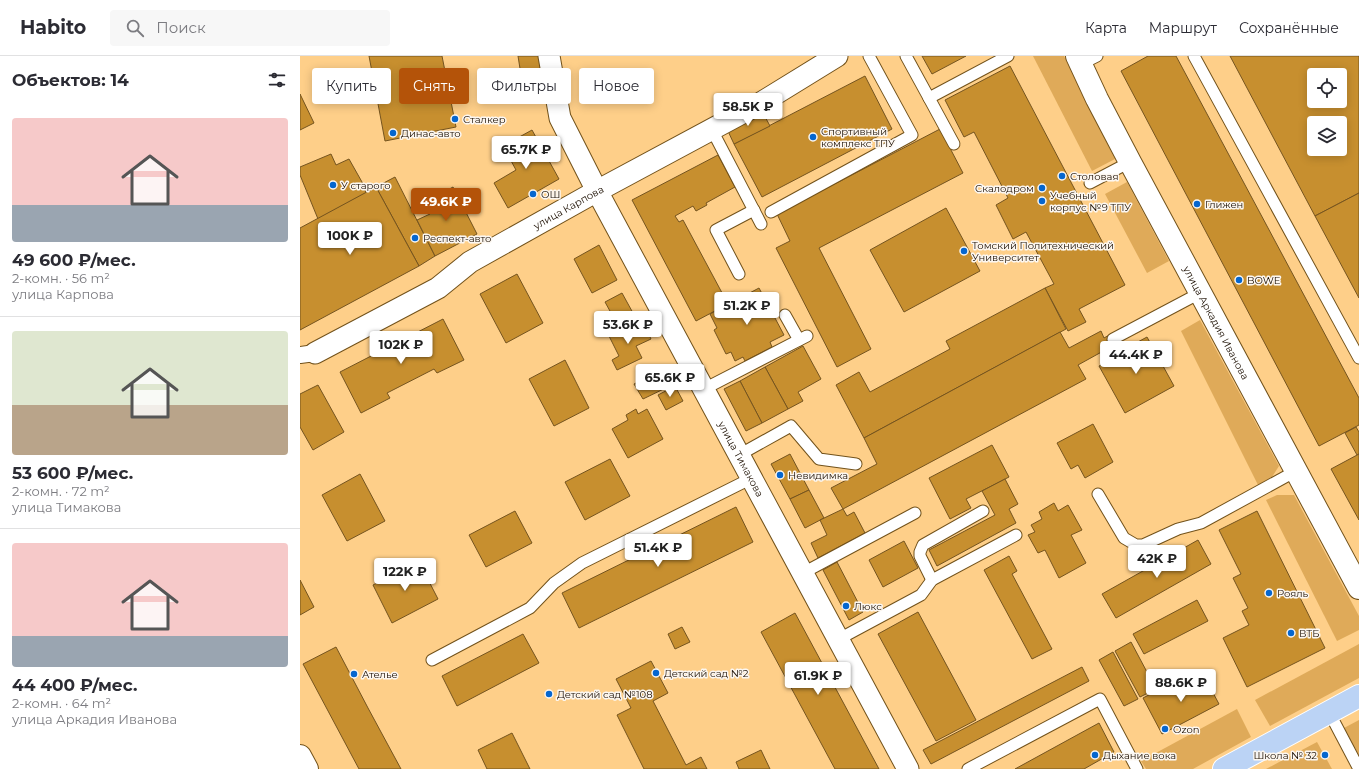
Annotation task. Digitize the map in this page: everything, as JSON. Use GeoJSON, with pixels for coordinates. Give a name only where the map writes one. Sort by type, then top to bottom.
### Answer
{"type":"FeatureCollection","features":[{"type":"Feature","properties":{"kind":"main road"},"geometry":{"type":"LineString","coordinates":[[1224,769],[1359,696]]}},
{"type":"Feature","properties":{"kind":"street","name":"улица Тимакова"},"geometry":{"type":"LineString","coordinates":[[549,56],[560,118],[597,191],[908,769]]}},
{"type":"Feature","properties":{"kind":"street","name":"улица Карпова"},"geometry":{"type":"LineString","coordinates":[[308,354],[438,288],[470,262],[597,191],[759,104],[838,56]]}},
{"type":"Feature","properties":{"kind":"street","name":"улица Аркадия Иванова"},"geometry":{"type":"LineString","coordinates":[[1085,59],[1096,99],[1359,588]]}},
{"type":"Feature","properties":{"kind":"street"},"geometry":{"type":"LineString","coordinates":[[300,756],[307,769]]}},
{"type":"Feature","properties":{"kind":"lane"},"geometry":{"type":"LineString","coordinates":[[771,212],[912,135],[869,56]]}},
{"type":"Feature","properties":{"kind":"lane"},"geometry":{"type":"LineString","coordinates":[[906,56],[954,144]]}},
{"type":"Feature","properties":{"kind":"lane"},"geometry":{"type":"LineString","coordinates":[[929,98],[1008,56]]}},
{"type":"Feature","properties":{"kind":"lane"},"geometry":{"type":"LineString","coordinates":[[1194,56],[1359,358]]}},
{"type":"Feature","properties":{"kind":"lane"},"geometry":{"type":"LineString","coordinates":[[712,130],[762,224]]}},
{"type":"Feature","properties":{"kind":"lane"},"geometry":{"type":"LineString","coordinates":[[1090,183],[1130,162]]}},
{"type":"Feature","properties":{"kind":"lane"},"geometry":{"type":"LineString","coordinates":[[739,274],[716,230],[754,210]]}},
{"type":"Feature","properties":{"kind":"lane"},"geometry":{"type":"LineString","coordinates":[[1113,339],[1200,293]]}},
{"type":"Feature","properties":{"kind":"lane"},"geometry":{"type":"LineString","coordinates":[[704,389],[803,338],[785,315]]}},
{"type":"Feature","properties":{"kind":"lane"},"geometry":{"type":"LineString","coordinates":[[739,455],[791,426],[819,459],[856,464]]}},
{"type":"Feature","properties":{"kind":"lane"},"geometry":{"type":"LineString","coordinates":[[1098,494],[1124,538],[1136,545],[1143,544],[1178,529],[1201,523],[1296,471]]}},
{"type":"Feature","properties":{"kind":"lane"},"geometry":{"type":"LineString","coordinates":[[432,660],[530,608],[554,583],[582,563],[752,478]]}},
{"type":"Feature","properties":{"kind":"lane"},"geometry":{"type":"LineString","coordinates":[[932,580],[920,556],[920,548],[983,511]]}},
{"type":"Feature","properties":{"kind":"lane"},"geometry":{"type":"LineString","coordinates":[[803,573],[915,513]]}},
{"type":"Feature","properties":{"kind":"lane"},"geometry":{"type":"LineString","coordinates":[[838,639],[921,595],[932,580],[1016,535]]}},
{"type":"Feature","properties":{"kind":"lane"},"geometry":{"type":"LineString","coordinates":[[968,769],[1100,699],[1137,769]]}},
{"type":"Feature","properties":{"kind":"lane"},"geometry":{"type":"LineString","coordinates":[[1329,712],[1359,769]]}},
{"type":"Feature","properties":{"kind":"shaded area"},"geometry":{"type":"Polygon","coordinates":[[[1033,56],[1064,56],[1115,159],[1092,171],[1033,56]]]}},
{"type":"Feature","properties":{"kind":"shaded area"},"geometry":{"type":"Polygon","coordinates":[[[1127,182],[1169,261],[1147,273],[1105,194],[1127,182]]]}},
{"type":"Feature","properties":{"kind":"shaded area"},"geometry":{"type":"Polygon","coordinates":[[[1200,320],[1279,466],[1272,477],[1258,485],[1181,331],[1200,320]]]}},
{"type":"Feature","properties":{"kind":"shaded area"},"geometry":{"type":"Polygon","coordinates":[[[1277,495],[1294,495],[1359,616],[1359,630],[1337,641],[1266,500],[1277,495]]]}},
{"type":"Feature","properties":{"kind":"shaded area"},"geometry":{"type":"Polygon","coordinates":[[[1359,644],[1359,678],[1270,726],[1255,700],[1359,644]]]}},
{"type":"Feature","properties":{"kind":"shaded area"},"geometry":{"type":"Polygon","coordinates":[[[1237,709],[1251,737],[1193,769],[1146,769],[1141,761],[1237,709]]]}},
{"type":"Feature","properties":{"kind":"shaded area"},"geometry":{"type":"Polygon","coordinates":[[[1359,720],[1359,755],[1344,728],[1359,720]]]}},
{"type":"Feature","properties":{"kind":"shaded area"},"geometry":{"type":"Polygon","coordinates":[[[1317,742],[1332,769],[1266,769],[1317,742]]]}},
{"type":"Feature","properties":{"kind":"building"},"geometry":{"type":"Polygon","coordinates":[[[369,56],[442,56],[444,68],[399,68],[399,104],[451,104],[456,127],[385,141],[378,104],[391,104],[391,68],[371,68],[369,56]]]}},
{"type":"Feature","properties":{"kind":"building"},"geometry":{"type":"Polygon","coordinates":[[[518,56],[540,56],[542,68],[520,68],[518,56]]]}},
{"type":"Feature","properties":{"kind":"building"},"geometry":{"type":"Polygon","coordinates":[[[922,56],[966,56],[932,74],[922,56]]]}},
{"type":"Feature","properties":{"kind":"building"},"geometry":{"type":"Polygon","coordinates":[[[1148,56],[1176,56],[1359,398],[1359,425],[1319,446],[1121,71],[1148,56]]]}},
{"type":"Feature","properties":{"kind":"building"},"geometry":{"type":"Polygon","coordinates":[[[1230,56],[1359,56],[1359,193],[1315,216],[1230,56]]]}},
{"type":"Feature","properties":{"kind":"building","name":"Учебный корпус №9 ТПУ"},"geometry":{"type":"Polygon","coordinates":[[[1010,66],[1125,285],[1079,309],[1086,322],[1068,331],[1045,288],[1054,284],[1026,232],[1013,239],[996,205],[1008,198],[974,132],[964,137],[945,100],[1010,66]]]}},
{"type":"Feature","properties":{"kind":"building","name":"Спортивный комплекс ТПУ"},"geometry":{"type":"Polygon","coordinates":[[[865,76],[892,129],[762,197],[734,144],[865,76]]]}},
{"type":"Feature","properties":{"kind":"building"},"geometry":{"type":"Polygon","coordinates":[[[300,94],[314,123],[300,130],[300,94]]]}},
{"type":"Feature","properties":{"kind":"building"},"geometry":{"type":"Polygon","coordinates":[[[762,111],[770,126],[734,144],[727,129],[762,111]]]}},
{"type":"Feature","properties":{"kind":"building"},"geometry":{"type":"Polygon","coordinates":[[[940,129],[963,173],[819,248],[871,349],[837,367],[776,248],[790,241],[777,214],[940,129]]]}},
{"type":"Feature","properties":{"kind":"building"},"geometry":{"type":"Polygon","coordinates":[[[532,130],[559,179],[508,208],[494,183],[516,170],[503,146],[532,130]]]}},
{"type":"Feature","properties":{"kind":"building","name":"У старого"},"geometry":{"type":"Polygon","coordinates":[[[331,154],[336,165],[349,159],[362,182],[366,193],[318,219],[300,175],[300,167],[331,154]]]}},
{"type":"Feature","properties":{"kind":"building"},"geometry":{"type":"Polygon","coordinates":[[[718,155],[735,187],[706,203],[707,205],[696,211],[693,206],[675,216],[679,222],[683,220],[728,304],[696,321],[632,200],[718,155]]]}},
{"type":"Feature","properties":{"kind":"building","name":"Респект-авто"},"geometry":{"type":"Polygon","coordinates":[[[395,177],[435,256],[419,266],[376,187],[395,177]]]}},
{"type":"Feature","properties":{"kind":"building"},"geometry":{"type":"Polygon","coordinates":[[[376,187],[419,266],[300,330],[300,228],[376,187]]]}},
{"type":"Feature","properties":{"kind":"building"},"geometry":{"type":"Polygon","coordinates":[[[453,187],[477,234],[435,256],[417,220],[430,214],[424,203],[453,187]]]}},
{"type":"Feature","properties":{"kind":"building"},"geometry":{"type":"Polygon","coordinates":[[[1359,193],[1359,298],[1315,216],[1359,193]]]}},
{"type":"Feature","properties":{"kind":"building"},"geometry":{"type":"Polygon","coordinates":[[[946,208],[980,271],[904,312],[870,250],[946,208]]]}},
{"type":"Feature","properties":{"kind":"building"},"geometry":{"type":"Polygon","coordinates":[[[599,245],[617,280],[592,293],[574,259],[599,245]]]}},
{"type":"Feature","properties":{"kind":"building"},"geometry":{"type":"Polygon","coordinates":[[[517,274],[543,323],[506,343],[480,294],[517,274]]]}},
{"type":"Feature","properties":{"kind":"building"},"geometry":{"type":"Polygon","coordinates":[[[759,288],[784,335],[770,342],[772,347],[745,361],[743,357],[735,361],[731,352],[726,354],[714,330],[717,328],[710,314],[759,288]]]}},
{"type":"Feature","properties":{"kind":"building"},"geometry":{"type":"Polygon","coordinates":[[[1045,288],[1066,329],[864,438],[836,385],[859,372],[870,392],[950,349],[946,341],[1045,288]]]}},
{"type":"Feature","properties":{"kind":"building"},"geometry":{"type":"Polygon","coordinates":[[[622,293],[633,313],[616,322],[605,302],[622,293]]]}},
{"type":"Feature","properties":{"kind":"building"},"geometry":{"type":"Polygon","coordinates":[[[443,319],[464,360],[437,373],[434,369],[387,393],[390,398],[361,413],[340,372],[443,319]]]}},
{"type":"Feature","properties":{"kind":"building"},"geometry":{"type":"Polygon","coordinates":[[[627,324],[631,332],[644,325],[651,339],[636,346],[642,358],[617,370],[612,360],[619,356],[608,334],[627,324]]]}},
{"type":"Feature","properties":{"kind":"building"},"geometry":{"type":"Polygon","coordinates":[[[1101,331],[1104,338],[1111,334],[1116,344],[1078,365],[1086,379],[843,509],[831,488],[877,464],[864,438],[1060,332],[1069,348],[1101,331]]]}},
{"type":"Feature","properties":{"kind":"building"},"geometry":{"type":"Polygon","coordinates":[[[1147,337],[1174,386],[1125,413],[1099,366],[1113,359],[1112,356],[1147,337]]]}},
{"type":"Feature","properties":{"kind":"building"},"geometry":{"type":"Polygon","coordinates":[[[803,346],[821,379],[798,392],[803,401],[788,409],[765,367],[803,346]]]}},
{"type":"Feature","properties":{"kind":"building"},"geometry":{"type":"Polygon","coordinates":[[[565,360],[589,408],[554,426],[529,379],[565,360]]]}},
{"type":"Feature","properties":{"kind":"building"},"geometry":{"type":"Polygon","coordinates":[[[765,367],[788,409],[762,423],[740,381],[765,367]]]}},
{"type":"Feature","properties":{"kind":"building"},"geometry":{"type":"Polygon","coordinates":[[[666,368],[674,384],[643,399],[634,384],[666,368]]]}},
{"type":"Feature","properties":{"kind":"building"},"geometry":{"type":"Polygon","coordinates":[[[740,381],[762,423],[746,431],[724,389],[740,381]]]}},
{"type":"Feature","properties":{"kind":"building"},"geometry":{"type":"Polygon","coordinates":[[[318,385],[344,432],[313,450],[300,427],[300,394],[318,385]]]}},
{"type":"Feature","properties":{"kind":"building"},"geometry":{"type":"Polygon","coordinates":[[[675,386],[683,401],[666,410],[658,395],[675,386]]]}},
{"type":"Feature","properties":{"kind":"building"},"geometry":{"type":"Polygon","coordinates":[[[636,409],[638,414],[647,409],[663,439],[628,458],[612,429],[628,420],[626,415],[636,409]]]}},
{"type":"Feature","properties":{"kind":"building"},"geometry":{"type":"Polygon","coordinates":[[[1093,424],[1113,462],[1085,478],[1078,465],[1071,469],[1057,443],[1093,424]]]}},
{"type":"Feature","properties":{"kind":"building"},"geometry":{"type":"Polygon","coordinates":[[[1356,427],[1359,432],[1359,454],[1357,455],[1345,433],[1356,427]]]}},
{"type":"Feature","properties":{"kind":"building"},"geometry":{"type":"Polygon","coordinates":[[[992,445],[1009,477],[966,499],[971,508],[950,519],[929,478],[992,445]]]}},
{"type":"Feature","properties":{"kind":"building"},"geometry":{"type":"Polygon","coordinates":[[[790,454],[809,490],[790,499],[771,464],[790,454]]]}},
{"type":"Feature","properties":{"kind":"building"},"geometry":{"type":"Polygon","coordinates":[[[1359,454],[1359,520],[1331,469],[1359,454]]]}},
{"type":"Feature","properties":{"kind":"building"},"geometry":{"type":"Polygon","coordinates":[[[610,459],[630,496],[585,520],[565,482],[610,459]]]}},
{"type":"Feature","properties":{"kind":"building"},"geometry":{"type":"Polygon","coordinates":[[[360,474],[385,521],[347,541],[322,495],[360,474]]]}},
{"type":"Feature","properties":{"kind":"building"},"geometry":{"type":"Polygon","coordinates":[[[1005,479],[1018,504],[1009,509],[1016,523],[937,566],[929,550],[995,515],[982,491],[1005,479]]]}},
{"type":"Feature","properties":{"kind":"building"},"geometry":{"type":"Polygon","coordinates":[[[809,490],[824,518],[805,528],[790,499],[809,490]]]}},
{"type":"Feature","properties":{"kind":"building"},"geometry":{"type":"Polygon","coordinates":[[[1054,503],[1058,511],[1068,505],[1082,530],[1071,535],[1086,563],[1059,578],[1045,550],[1038,553],[1028,535],[1035,532],[1031,525],[1042,519],[1039,512],[1054,503]]]}},
{"type":"Feature","properties":{"kind":"building"},"geometry":{"type":"Polygon","coordinates":[[[736,507],[753,542],[579,628],[562,593],[736,507]]]}},
{"type":"Feature","properties":{"kind":"building"},"geometry":{"type":"Polygon","coordinates":[[[843,509],[847,516],[854,512],[865,533],[818,558],[811,543],[827,535],[820,520],[843,509]]]}},
{"type":"Feature","properties":{"kind":"building"},"geometry":{"type":"Polygon","coordinates":[[[515,511],[532,543],[486,567],[469,535],[515,511]]]}},
{"type":"Feature","properties":{"kind":"building","name":"Рояль"},"geometry":{"type":"Polygon","coordinates":[[[1257,511],[1325,648],[1247,687],[1223,638],[1249,625],[1242,611],[1248,608],[1233,578],[1241,574],[1219,530],[1257,511]]]}},
{"type":"Feature","properties":{"kind":"building"},"geometry":{"type":"Polygon","coordinates":[[[1198,540],[1211,564],[1116,618],[1102,594],[1198,540]]]}},
{"type":"Feature","properties":{"kind":"building"},"geometry":{"type":"Polygon","coordinates":[[[904,541],[918,568],[883,587],[869,560],[904,541]]]}},
{"type":"Feature","properties":{"kind":"building"},"geometry":{"type":"Polygon","coordinates":[[[1009,556],[1017,571],[1012,574],[1052,649],[1032,659],[984,570],[1009,556]]]}},
{"type":"Feature","properties":{"kind":"building"},"geometry":{"type":"Polygon","coordinates":[[[419,562],[438,599],[392,623],[373,585],[419,562]]]}},
{"type":"Feature","properties":{"kind":"building"},"geometry":{"type":"Polygon","coordinates":[[[837,562],[863,612],[849,620],[823,570],[837,562]]]}},
{"type":"Feature","properties":{"kind":"building"},"geometry":{"type":"Polygon","coordinates":[[[300,580],[314,607],[300,615],[300,580]]]}},
{"type":"Feature","properties":{"kind":"building"},"geometry":{"type":"Polygon","coordinates":[[[1197,600],[1208,621],[1144,654],[1133,634],[1197,600]]]}},
{"type":"Feature","properties":{"kind":"building"},"geometry":{"type":"Polygon","coordinates":[[[918,612],[976,720],[936,741],[878,634],[918,612]]]}},
{"type":"Feature","properties":{"kind":"building"},"geometry":{"type":"Polygon","coordinates":[[[795,613],[879,769],[835,769],[761,632],[795,613]]]}},
{"type":"Feature","properties":{"kind":"building"},"geometry":{"type":"Polygon","coordinates":[[[682,627],[690,642],[675,649],[668,634],[682,627]]]}},
{"type":"Feature","properties":{"kind":"building"},"geometry":{"type":"Polygon","coordinates":[[[523,634],[539,663],[457,706],[442,676],[523,634]]]}},
{"type":"Feature","properties":{"kind":"building"},"geometry":{"type":"Polygon","coordinates":[[[1131,642],[1156,689],[1140,697],[1115,651],[1131,642]]]}},
{"type":"Feature","properties":{"kind":"building"},"geometry":{"type":"Polygon","coordinates":[[[336,647],[401,769],[359,769],[303,664],[336,647]]]}},
{"type":"Feature","properties":{"kind":"building"},"geometry":{"type":"Polygon","coordinates":[[[1113,652],[1138,699],[1124,706],[1099,660],[1113,652]]]}},
{"type":"Feature","properties":{"kind":"building"},"geometry":{"type":"Polygon","coordinates":[[[651,661],[668,693],[653,701],[686,765],[701,757],[707,769],[644,769],[617,715],[631,708],[616,679],[651,661]]]}},
{"type":"Feature","properties":{"kind":"building"},"geometry":{"type":"Polygon","coordinates":[[[1082,667],[1089,681],[931,764],[923,750],[1082,667]]]}},
{"type":"Feature","properties":{"kind":"building"},"geometry":{"type":"Polygon","coordinates":[[[1203,674],[1219,704],[1162,734],[1143,698],[1164,687],[1167,693],[1203,674]]]}},
{"type":"Feature","properties":{"kind":"building"},"geometry":{"type":"Polygon","coordinates":[[[1099,723],[1114,752],[1084,769],[1015,769],[1099,723]]]}},
{"type":"Feature","properties":{"kind":"building"},"geometry":{"type":"Polygon","coordinates":[[[512,733],[530,769],[487,769],[478,750],[512,733]]]}},
{"type":"Feature","properties":{"kind":"building"},"geometry":{"type":"Polygon","coordinates":[[[761,750],[770,769],[739,769],[736,762],[761,750]]]}},
{"type":"Feature","properties":{"kind":"place","name":"Сталкер"},"geometry":{"type":"Point","coordinates":[455,119]}},
{"type":"Feature","properties":{"kind":"place","name":"Динас-авто"},"geometry":{"type":"Point","coordinates":[393,133]}},
{"type":"Feature","properties":{"kind":"place","name":"Спортивный комплекс ТПУ"},"geometry":{"type":"Point","coordinates":[813,137]}},
{"type":"Feature","properties":{"kind":"place","name":"Столовая"},"geometry":{"type":"Point","coordinates":[1062,176]}},
{"type":"Feature","properties":{"kind":"place","name":"У старого"},"geometry":{"type":"Point","coordinates":[333,185]}},
{"type":"Feature","properties":{"kind":"place","name":"Скалодром"},"geometry":{"type":"Point","coordinates":[1042,188]}},
{"type":"Feature","properties":{"kind":"place","name":"ОШ"},"geometry":{"type":"Point","coordinates":[533,194]}},
{"type":"Feature","properties":{"kind":"place","name":"Учебный корпус №9 ТПУ"},"geometry":{"type":"Point","coordinates":[1042,201]}},
{"type":"Feature","properties":{"kind":"place","name":"Глижен"},"geometry":{"type":"Point","coordinates":[1197,204]}},
{"type":"Feature","properties":{"kind":"place","name":"Респект-авто"},"geometry":{"type":"Point","coordinates":[415,238]}},
{"type":"Feature","properties":{"kind":"place","name":"Томский Политехнический Университет"},"geometry":{"type":"Point","coordinates":[964,251]}},
{"type":"Feature","properties":{"kind":"place","name":"BOWE"},"geometry":{"type":"Point","coordinates":[1239,280]}},
{"type":"Feature","properties":{"kind":"place","name":"Невидимка"},"geometry":{"type":"Point","coordinates":[780,475]}},
{"type":"Feature","properties":{"kind":"place","name":"Рояль"},"geometry":{"type":"Point","coordinates":[1269,593]}},
{"type":"Feature","properties":{"kind":"place","name":"Люкс"},"geometry":{"type":"Point","coordinates":[846,606]}},
{"type":"Feature","properties":{"kind":"place","name":"ВТБ"},"geometry":{"type":"Point","coordinates":[1291,633]}},
{"type":"Feature","properties":{"kind":"place","name":"Детский сад №2"},"geometry":{"type":"Point","coordinates":[656,673]}},
{"type":"Feature","properties":{"kind":"place","name":"Ателье"},"geometry":{"type":"Point","coordinates":[354,674]}},
{"type":"Feature","properties":{"kind":"place","name":"Детский сад №108"},"geometry":{"type":"Point","coordinates":[549,694]}},
{"type":"Feature","properties":{"kind":"place","name":"Ozon"},"geometry":{"type":"Point","coordinates":[1165,729]}},
{"type":"Feature","properties":{"kind":"place","name":"Дыхание вока"},"geometry":{"type":"Point","coordinates":[1095,755]}},
{"type":"Feature","properties":{"kind":"place","name":"Школа № 32"},"geometry":{"type":"Point","coordinates":[1325,755]}}]}
